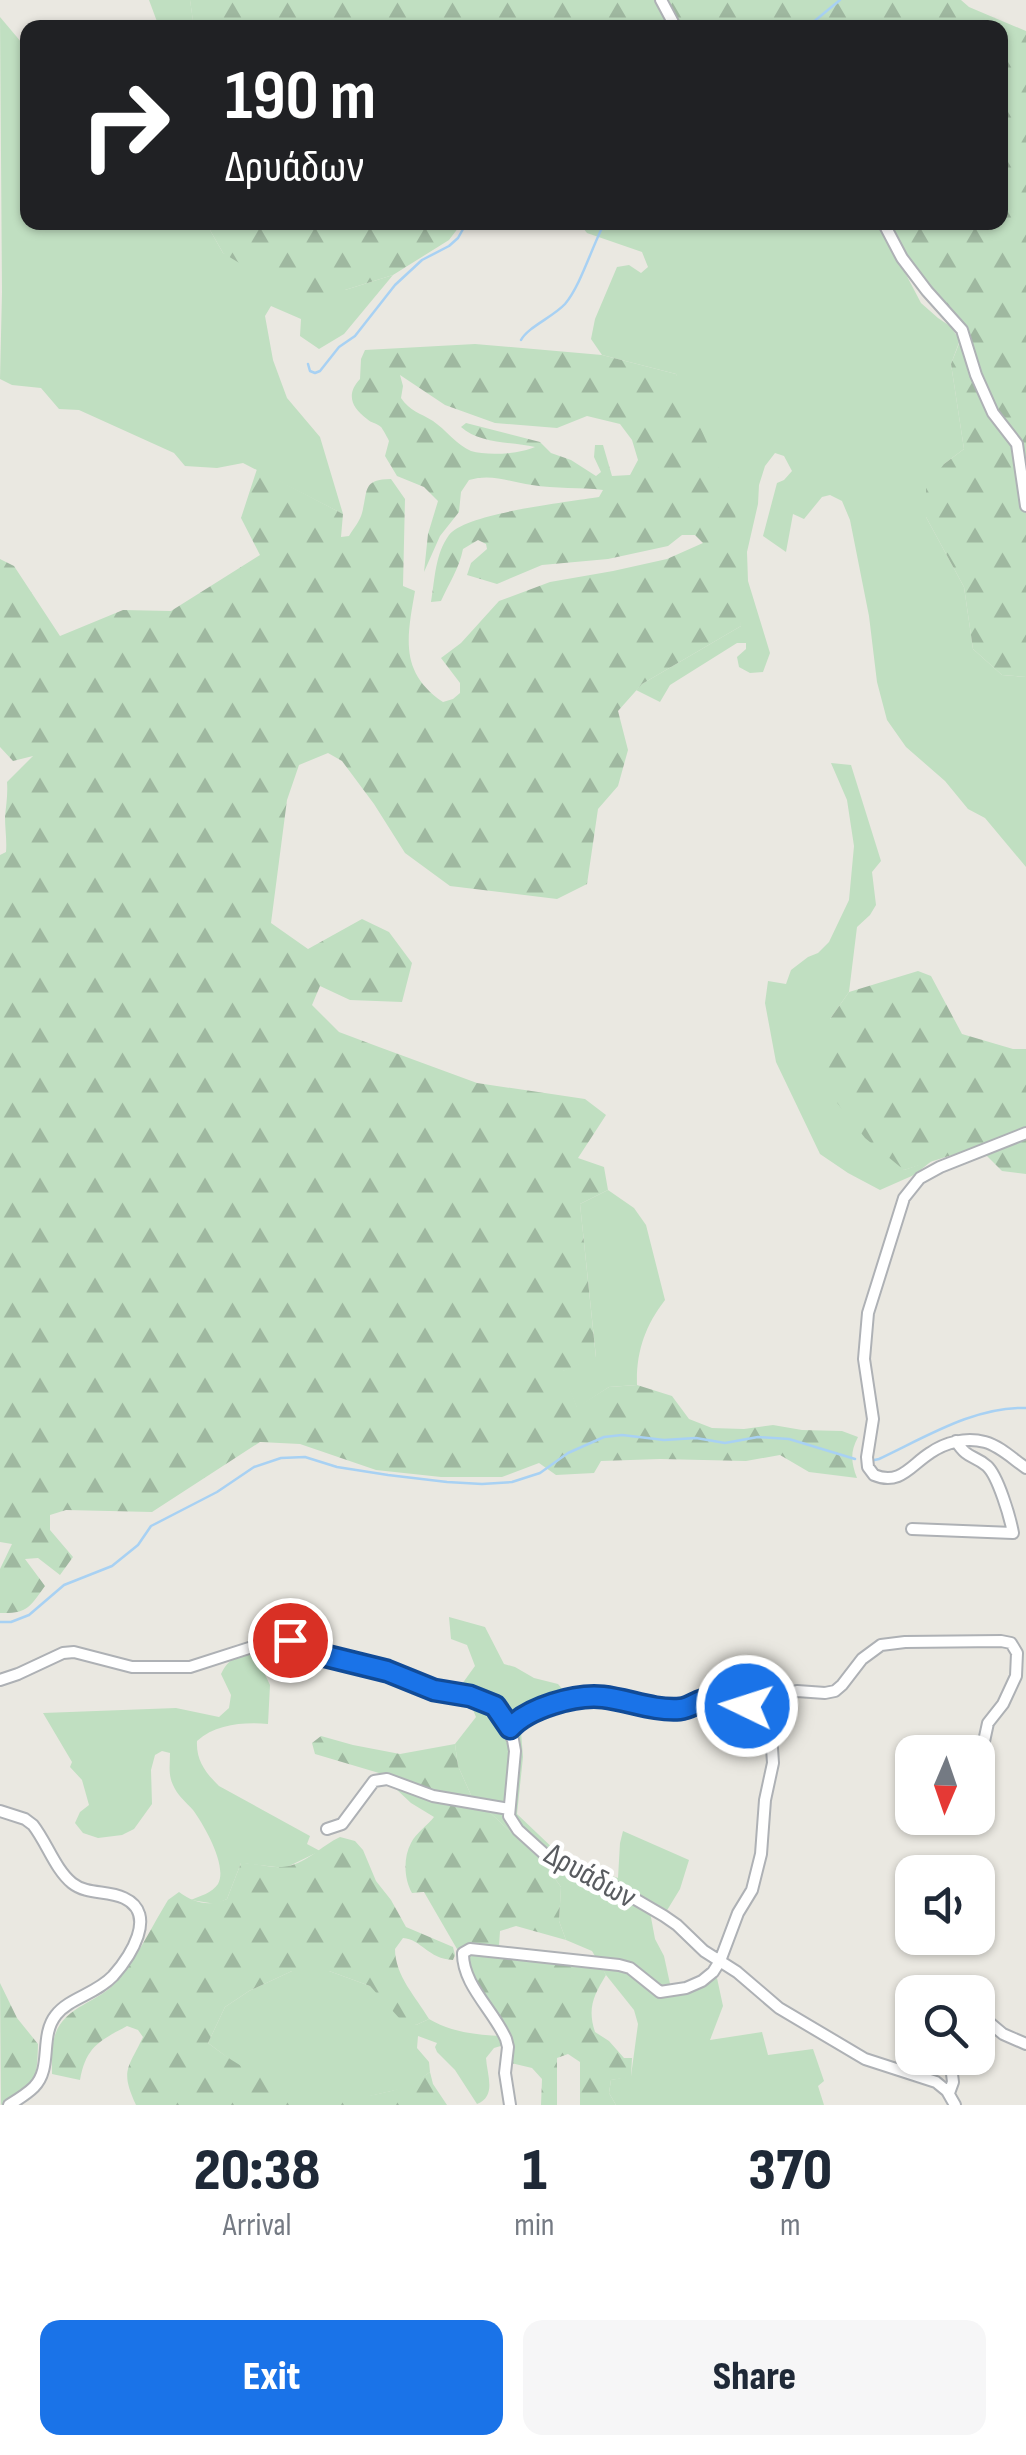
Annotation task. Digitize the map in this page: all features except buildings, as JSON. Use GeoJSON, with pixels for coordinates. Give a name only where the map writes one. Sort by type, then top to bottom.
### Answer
{"type":"FeatureCollection","features":[{"type":"Feature","properties":{"kind":"street"},"geometry":{"type":"LineString","coordinates":[[888,230],[902,258],[962,330],[993,413],[1017,444],[1026,506]]}},
{"type":"Feature","properties":{"kind":"street"},"geometry":{"type":"LineString","coordinates":[[1026,1133],[940,1166],[920,1178],[904,1198],[868,1314],[864,1360],[872,1413],[866,1456],[870,1470],[882,1478],[901,1476],[932,1451],[956,1441],[972,1440],[990,1444],[1026,1468]]}},
{"type":"Feature","properties":{"kind":"street"},"geometry":{"type":"LineString","coordinates":[[912,1528],[1013,1533],[1009,1513],[989,1467],[964,1454],[956,1441]]}},
{"type":"Feature","properties":{"kind":"street"},"geometry":{"type":"LineString","coordinates":[[0,1680],[74,1652],[132,1666],[190,1666],[276,1638],[299,1642],[322,1655],[387,1671],[434,1690],[470,1696],[495,1706],[510,1728],[514,1751],[509,1809],[433,1796],[387,1779],[374,1781],[342,1824],[327,1829]]}},
{"type":"Feature","properties":{"kind":"street"},"geometry":{"type":"LineString","coordinates":[[510,1728],[523,1717],[576,1698],[604,1697],[680,1709],[707,1699],[747,1706],[797,1691],[835,1691],[862,1659],[881,1645],[1010,1644],[1017,1653],[1016,1676],[986,1735]]}},
{"type":"Feature","properties":{"kind":"street"},"geometry":{"type":"LineString","coordinates":[[510,2105],[506,2038],[470,1978],[463,1963],[465,1951],[619,1964],[630,1968],[656,1991],[665,1992],[681,1990],[711,1975],[752,1890],[758,1867],[765,1800],[774,1763],[770,1718],[782,1696]]}},
{"type":"Feature","properties":{"kind":"street","name":"Δρυάδων"},"geometry":{"type":"LineString","coordinates":[[509,1809],[512,1822],[550,1859],[611,1885],[680,1926],[704,1951],[737,1972],[779,2008],[857,2056],[932,2080],[949,2094]]}},
{"type":"Feature","properties":{"kind":"street"},"geometry":{"type":"LineString","coordinates":[[0,1811],[25,1819],[33,1826],[72,1882],[129,1901],[140,1928],[130,1954],[107,1982],[56,2014],[49,2028],[40,2080],[8,2105]]}},
{"type":"Feature","properties":{"kind":"street"},"geometry":{"type":"LineString","coordinates":[[995,2027],[1026,2044]]}},
{"type":"Feature","properties":{"kind":"street"},"geometry":{"type":"LineString","coordinates":[[952,2075],[949,2094],[955,2105]]}},
{"type":"Feature","properties":{"kind":"green space"},"geometry":{"type":"Polygon","coordinates":[[[149,0],[190,0],[193,20],[156,20],[149,0]]]}},
{"type":"Feature","properties":{"kind":"green space"},"geometry":{"type":"Polygon","coordinates":[[[190,0],[961,0],[1000,20],[193,20],[190,0]]]}},
{"type":"Feature","properties":{"kind":"green space"},"geometry":{"type":"Polygon","coordinates":[[[0,17],[20,41],[20,230],[210,230],[223,253],[345,290],[393,275],[344,334],[319,349],[300,336],[301,319],[271,306],[265,316],[273,360],[287,398],[320,437],[343,514],[243,463],[217,468],[185,466],[174,453],[79,410],[59,409],[41,388],[12,385],[0,379],[0,17]]]}},
{"type":"Feature","properties":{"kind":"green space"},"geometry":{"type":"Polygon","coordinates":[[[1008,23],[1026,31],[1026,677],[1002,675],[973,649],[964,587],[926,517],[926,488],[944,464],[964,449],[951,364],[966,326],[907,257],[893,230],[1008,230],[1008,23]]]}},
{"type":"Feature","properties":{"kind":"green space"},"geometry":{"type":"Polygon","coordinates":[[[210,230],[457,230],[449,240],[393,275],[298,299],[223,253],[210,230]]]}},
{"type":"Feature","properties":{"kind":"green space"},"geometry":{"type":"Polygon","coordinates":[[[585,230],[883,230],[921,303],[950,326],[960,340],[951,364],[964,449],[944,464],[926,517],[964,587],[973,649],[1002,675],[1026,677],[1026,867],[985,818],[968,809],[945,781],[906,747],[887,720],[850,520],[842,501],[830,495],[822,497],[804,519],[793,514],[786,552],[763,536],[777,483],[792,471],[784,456],[775,453],[765,466],[747,552],[748,581],[770,653],[763,672],[750,673],[739,667],[737,657],[746,649],[746,643],[737,643],[670,685],[660,702],[636,690],[741,626],[676,374],[602,355],[591,339],[595,319],[617,267],[629,265],[641,273],[648,267],[642,252],[585,230]]]}},
{"type":"Feature","properties":{"kind":"green space"},"geometry":{"type":"Polygon","coordinates":[[[475,344],[602,355],[676,374],[735,504],[741,626],[642,684],[618,711],[628,750],[618,786],[598,809],[587,884],[557,899],[450,886],[405,853],[342,761],[328,753],[299,765],[287,800],[271,923],[308,949],[362,919],[389,932],[412,963],[402,1002],[350,1000],[320,986],[312,1005],[339,1032],[477,1083],[585,1099],[606,1115],[578,1158],[604,1167],[608,1190],[580,1204],[596,1358],[563,1371],[577,1407],[609,1387],[637,1385],[672,1396],[689,1419],[712,1428],[773,1425],[842,1431],[858,1437],[852,1457],[857,1478],[809,1472],[780,1455],[746,1461],[601,1461],[594,1473],[556,1475],[539,1463],[502,1477],[441,1477],[376,1470],[300,1444],[260,1442],[152,1512],[66,1510],[50,1515],[50,1530],[73,1557],[60,1575],[38,1558],[25,1559],[45,1586],[27,1608],[0,1613],[0,1569],[12,1544],[0,1542],[0,855],[6,852],[7,782],[33,756],[13,761],[0,747],[0,559],[14,566],[60,636],[123,610],[171,611],[260,555],[241,518],[257,469],[343,514],[341,537],[349,536],[358,522],[371,484],[391,479],[405,499],[403,586],[415,591],[409,638],[413,666],[429,691],[443,702],[460,693],[460,683],[441,658],[461,643],[499,601],[550,582],[667,559],[703,543],[695,535],[682,535],[668,546],[608,559],[542,565],[497,584],[467,575],[471,563],[487,549],[478,540],[463,549],[441,601],[431,602],[441,550],[459,527],[519,510],[599,497],[603,490],[493,478],[469,480],[461,492],[459,512],[440,536],[424,572],[428,534],[438,501],[424,487],[397,476],[385,456],[389,441],[384,432],[354,405],[352,395],[360,379],[365,350],[475,344]],[[400,375],[404,402],[471,451],[503,454],[535,447],[477,437],[461,427],[466,423],[540,442],[551,453],[596,476],[601,472],[594,457],[595,445],[603,445],[612,476],[630,475],[638,460],[632,440],[620,424],[587,416],[557,428],[495,423],[445,405],[400,375]]]}},
{"type":"Feature","properties":{"kind":"green space"},"geometry":{"type":"Polygon","coordinates":[[[831,763],[851,765],[881,861],[872,872],[876,905],[857,927],[849,992],[830,1019],[904,1170],[933,1160],[914,1175],[880,1190],[820,1154],[776,1062],[765,1003],[768,981],[786,984],[791,970],[829,942],[849,900],[854,846],[847,800],[831,763]]]}},
{"type":"Feature","properties":{"kind":"green space"},"geometry":{"type":"Polygon","coordinates":[[[918,971],[931,976],[962,1034],[1026,1049],[1026,1174],[1002,1171],[978,1147],[904,1170],[865,1138],[827,1090],[814,1054],[830,1019],[849,992],[918,971]]]}},
{"type":"Feature","properties":{"kind":"green space"},"geometry":{"type":"Polygon","coordinates":[[[608,1190],[634,1208],[646,1225],[665,1300],[643,1340],[637,1385],[609,1387],[577,1408],[562,1371],[596,1357],[580,1204],[608,1190]]]}},
{"type":"Feature","properties":{"kind":"green space"},"geometry":{"type":"Polygon","coordinates":[[[449,1617],[485,1627],[504,1664],[558,1684],[564,1691],[565,1698],[558,1708],[526,1725],[521,1732],[523,1757],[517,1814],[559,1854],[618,1878],[623,1831],[689,1860],[680,1889],[666,1912],[650,1912],[672,1993],[717,1978],[723,2006],[710,2040],[762,2032],[768,2055],[813,2049],[824,2081],[818,2086],[824,2105],[616,2105],[609,2093],[611,2080],[631,2076],[638,2024],[634,2010],[592,1951],[566,1940],[559,1921],[561,1887],[543,1862],[471,1795],[458,1766],[455,1744],[476,1717],[462,1684],[475,1666],[467,1645],[451,1639],[449,1617]]]}},
{"type":"Feature","properties":{"kind":"green space"},"geometry":{"type":"Polygon","coordinates":[[[255,1654],[270,1685],[268,1724],[231,1725],[205,1735],[197,1741],[200,1761],[219,1786],[310,1836],[307,1844],[320,1851],[285,1868],[241,1863],[227,1899],[216,1904],[191,1900],[218,1884],[220,1867],[203,1825],[173,1785],[170,1753],[162,1751],[155,1755],[151,1770],[152,1804],[134,1829],[98,1838],[83,1833],[75,1823],[89,1805],[82,1780],[70,1767],[72,1762],[43,1713],[176,1708],[219,1717],[229,1708],[231,1695],[221,1674],[234,1658],[255,1654]]]}},
{"type":"Feature","properties":{"kind":"green space"},"geometry":{"type":"Polygon","coordinates":[[[321,1736],[400,1754],[455,1744],[458,1766],[471,1795],[543,1862],[561,1887],[559,1921],[566,1940],[516,1926],[500,1931],[499,1946],[457,1949],[424,1892],[412,1893],[406,1875],[411,1843],[434,1817],[411,1803],[379,1773],[315,1754],[312,1743],[321,1736]]]}},
{"type":"Feature","properties":{"kind":"green space"},"geometry":{"type":"Polygon","coordinates":[[[340,1837],[355,1841],[363,1850],[376,1881],[406,1927],[453,1947],[453,1960],[437,1956],[409,1939],[403,1938],[395,1949],[402,1977],[429,2019],[416,2025],[400,2019],[370,1986],[329,1971],[292,1971],[225,2007],[208,2043],[265,2079],[327,2096],[373,2095],[409,2085],[430,2072],[447,2105],[136,2105],[127,2077],[143,2037],[127,2026],[95,2046],[80,2080],[52,2074],[53,2044],[60,2025],[74,2010],[118,1980],[168,1900],[179,1892],[202,1903],[227,1899],[241,1863],[290,1866],[340,1837]]]}},
{"type":"Feature","properties":{"kind":"green space"},"geometry":{"type":"Polygon","coordinates":[[[473,1954],[599,1962],[606,1975],[593,2002],[595,2032],[624,2058],[632,2058],[631,2077],[611,2080],[609,2093],[616,2105],[580,2105],[580,2062],[568,2054],[557,2058],[557,2105],[541,2105],[542,2079],[532,2068],[511,2063],[510,2045],[473,1978],[467,1958],[473,1954]]]}},
{"type":"Feature","properties":{"kind":"green space"},"geometry":{"type":"Polygon","coordinates":[[[292,1971],[329,1971],[370,1986],[416,2025],[429,2019],[464,2032],[501,2036],[504,2045],[494,2048],[486,2058],[487,2096],[477,2104],[455,2070],[437,2052],[437,2043],[418,2036],[417,2048],[429,2062],[430,2072],[409,2087],[361,2098],[318,2099],[282,2088],[244,2070],[208,2043],[225,2007],[292,1971]]]}},
{"type":"Feature","properties":{"kind":"green space"},"geometry":{"type":"Polygon","coordinates":[[[0,1983],[17,2018],[38,2044],[32,2082],[1,2105],[0,1983]]]}},
{"type":"Feature","properties":{"kind":"waterway"},"geometry":{"type":"LineString","coordinates":[[816,20],[840,0]]}},
{"type":"Feature","properties":{"kind":"waterway"},"geometry":{"type":"LineString","coordinates":[[308,364],[310,371],[320,371],[339,347],[355,336],[395,285],[422,260],[449,246],[462,230]]}},
{"type":"Feature","properties":{"kind":"waterway"},"geometry":{"type":"LineString","coordinates":[[521,340],[571,296],[601,230]]}},
{"type":"Feature","properties":{"kind":"waterway"},"geometry":{"type":"LineString","coordinates":[[870,1461],[969,1418],[1026,1408]]}},
{"type":"Feature","properties":{"kind":"waterway"},"geometry":{"type":"LineString","coordinates":[[0,1622],[29,1615],[64,1585],[112,1566],[138,1545],[151,1526],[217,1492],[254,1467],[281,1458],[305,1457],[388,1475],[482,1484],[512,1482],[540,1473],[568,1453],[604,1437],[622,1435],[725,1443],[758,1437],[789,1439],[855,1459]]}},
{"type":"Feature","properties":{"kind":"route"},"geometry":{"type":"LineString","coordinates":[[290,1640],[322,1655],[387,1671],[434,1690],[470,1696],[495,1706],[510,1728],[523,1717],[548,1706],[585,1697],[680,1709],[714,1698],[747,1706]]}}]}
